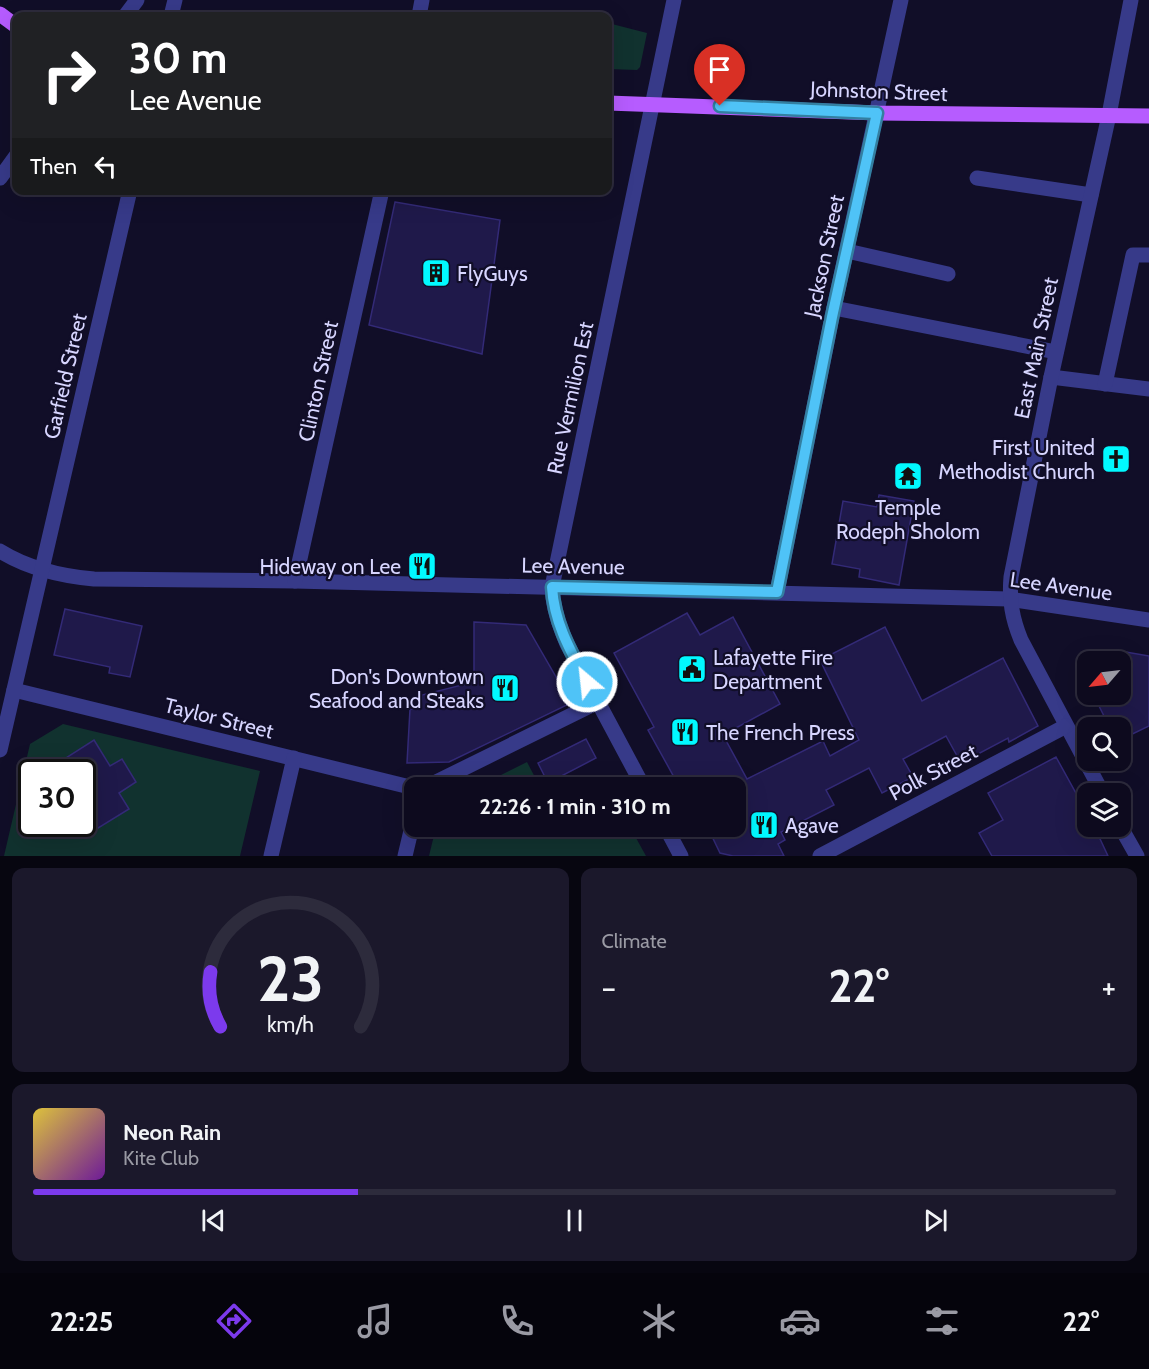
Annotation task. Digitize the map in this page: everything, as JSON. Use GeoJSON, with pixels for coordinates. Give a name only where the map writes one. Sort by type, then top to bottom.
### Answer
{"type":"FeatureCollection","features":[{"type":"Feature","properties":{"kind":"main road","name":"Johnston Street"},"geometry":{"type":"LineString","coordinates":[[612,102],[877,113],[1149,116]]}},
{"type":"Feature","properties":{"kind":"street"},"geometry":{"type":"LineString","coordinates":[[128,12],[138,0]]}},
{"type":"Feature","properties":{"kind":"street","name":"Rue Vermilion Est"},"geometry":{"type":"LineString","coordinates":[[638,777],[567,644],[558,623],[552,587],[674,0]]}},
{"type":"Feature","properties":{"kind":"street","name":"Jackson Street"},"geometry":{"type":"LineString","coordinates":[[777,592],[834,308],[901,0]]}},
{"type":"Feature","properties":{"kind":"street","name":"East Main Street"},"geometry":{"type":"LineString","coordinates":[[1096,783],[1021,640],[1013,620],[1009,599],[1011,577],[1056,352],[1109,116],[1131,0]]}},
{"type":"Feature","properties":{"kind":"street"},"geometry":{"type":"LineString","coordinates":[[1,174],[12,161]]}},
{"type":"Feature","properties":{"kind":"street"},"geometry":{"type":"LineString","coordinates":[[977,178],[1091,195]]}},
{"type":"Feature","properties":{"kind":"street","name":"Garfield Street"},"geometry":{"type":"LineString","coordinates":[[0,750],[129,195]]}},
{"type":"Feature","properties":{"kind":"street","name":"Clinton Street"},"geometry":{"type":"LineString","coordinates":[[296,581],[381,195]]}},
{"type":"Feature","properties":{"kind":"street"},"geometry":{"type":"LineString","coordinates":[[847,251],[948,274]]}},
{"type":"Feature","properties":{"kind":"street"},"geometry":{"type":"LineString","coordinates":[[1105,384],[1133,255],[1149,255]]}},
{"type":"Feature","properties":{"kind":"street"},"geometry":{"type":"LineString","coordinates":[[834,308],[1056,352]]}},
{"type":"Feature","properties":{"kind":"street"},"geometry":{"type":"LineString","coordinates":[[1051,377],[1149,389]]}},
{"type":"Feature","properties":{"kind":"street","name":"Lee Avenue"},"geometry":{"type":"LineString","coordinates":[[0,551],[10,558],[41,571],[68,577],[94,579],[296,581],[1009,599],[1149,620]]}},
{"type":"Feature","properties":{"kind":"street","name":"Taylor Street"},"geometry":{"type":"LineString","coordinates":[[14,690],[404,786]]}},
{"type":"Feature","properties":{"kind":"street"},"geometry":{"type":"LineString","coordinates":[[446,777],[598,702]]}},
{"type":"Feature","properties":{"kind":"street","name":"Polk Street"},"geometry":{"type":"LineString","coordinates":[[820,856],[1066,726]]}},
{"type":"Feature","properties":{"kind":"street"},"geometry":{"type":"LineString","coordinates":[[271,856],[294,758]]}},
{"type":"Feature","properties":{"kind":"street"},"geometry":{"type":"LineString","coordinates":[[405,856],[410,837]]}},
{"type":"Feature","properties":{"kind":"street"},"geometry":{"type":"LineString","coordinates":[[671,837],[681,856]]}},
{"type":"Feature","properties":{"kind":"street"},"geometry":{"type":"LineString","coordinates":[[1126,837],[1137,856]]}},
{"type":"Feature","properties":{"kind":"green space"},"geometry":{"type":"Polygon","coordinates":[[[612,24],[647,33],[640,67],[637,70],[612,69],[612,24]]]}},
{"type":"Feature","properties":{"kind":"green space"},"geometry":{"type":"Polygon","coordinates":[[[63,724],[260,771],[240,856],[4,856],[18,796],[18,837],[96,837],[96,759],[27,759],[30,744],[63,724]]]}},
{"type":"Feature","properties":{"kind":"green space"},"geometry":{"type":"Polygon","coordinates":[[[527,762],[535,777],[497,777],[527,762]]]}},
{"type":"Feature","properties":{"kind":"green space"},"geometry":{"type":"Polygon","coordinates":[[[434,837],[636,837],[646,856],[429,856],[434,837]]]}},
{"type":"Feature","properties":{"kind":"building","name":"FlyGuys"},"geometry":{"type":"Polygon","coordinates":[[[395,202],[500,220],[482,354],[369,325],[395,202]]]}},
{"type":"Feature","properties":{"kind":"building"},"geometry":{"type":"Polygon","coordinates":[[[879,495],[914,501],[899,585],[859,577],[860,569],[832,564],[843,501],[877,507],[879,495]]]}},
{"type":"Feature","properties":{"kind":"building"},"geometry":{"type":"Polygon","coordinates":[[[65,609],[142,626],[130,677],[109,673],[110,667],[54,655],[65,609]]]}},
{"type":"Feature","properties":{"kind":"building"},"geometry":{"type":"Polygon","coordinates":[[[687,613],[700,635],[733,617],[780,704],[723,735],[746,777],[674,777],[648,730],[654,727],[614,653],[687,613]]]}},
{"type":"Feature","properties":{"kind":"building","name":"Don's Downtown Seafood and Steaks"},"geometry":{"type":"Polygon","coordinates":[[[474,622],[526,625],[571,703],[449,762],[407,763],[410,709],[421,709],[422,695],[474,682],[474,622]]]}},
{"type":"Feature","properties":{"kind":"building"},"geometry":{"type":"Polygon","coordinates":[[[885,627],[922,701],[1003,658],[1038,726],[1009,742],[1008,738],[961,763],[946,736],[903,759],[913,777],[882,793],[869,768],[826,790],[834,805],[781,832],[785,840],[778,844],[784,856],[733,856],[720,853],[712,837],[746,837],[746,777],[747,779],[823,741],[830,756],[859,740],[820,660],[885,627]]]}},
{"type":"Feature","properties":{"kind":"building"},"geometry":{"type":"Polygon","coordinates":[[[1131,653],[1149,656],[1149,726],[1131,735],[1131,717],[1104,717],[1098,705],[1131,705],[1131,653]]]}},
{"type":"Feature","properties":{"kind":"building"},"geometry":{"type":"Polygon","coordinates":[[[586,739],[596,758],[560,777],[545,777],[538,763],[586,739]]]}},
{"type":"Feature","properties":{"kind":"building"},"geometry":{"type":"Polygon","coordinates":[[[94,740],[110,766],[122,759],[136,782],[119,793],[129,809],[96,829],[96,759],[64,759],[94,740]]]}},
{"type":"Feature","properties":{"kind":"building"},"geometry":{"type":"Polygon","coordinates":[[[1056,757],[1077,795],[1077,837],[1099,837],[1108,856],[992,856],[979,833],[1003,820],[988,793],[1056,757]]]}},
{"type":"Feature","properties":{"kind":"place","name":"FlyGuys"},"geometry":{"type":"Point","coordinates":[436,273]}},
{"type":"Feature","properties":{"kind":"place","name":"First United Methodist Church"},"geometry":{"type":"Point","coordinates":[1116,459]}},
{"type":"Feature","properties":{"kind":"place","name":"Temple Rodeph Sholom"},"geometry":{"type":"Point","coordinates":[908,476]}},
{"type":"Feature","properties":{"kind":"place","name":"Hideway on Lee"},"geometry":{"type":"Point","coordinates":[422,566]}},
{"type":"Feature","properties":{"kind":"place","name":"Lafayette Fire Department"},"geometry":{"type":"Point","coordinates":[692,669]}},
{"type":"Feature","properties":{"kind":"place","name":"Don's Downtown Seafood and Steaks"},"geometry":{"type":"Point","coordinates":[505,688]}},
{"type":"Feature","properties":{"kind":"place","name":"The French Press"},"geometry":{"type":"Point","coordinates":[685,732]}},
{"type":"Feature","properties":{"kind":"place","name":"Agave"},"geometry":{"type":"Point","coordinates":[764,825]}},
{"type":"Feature","properties":{"kind":"route"},"geometry":{"type":"LineString","coordinates":[[587,682],[558,623],[552,587],[777,592],[832,317],[877,113],[720,106]]}}]}
